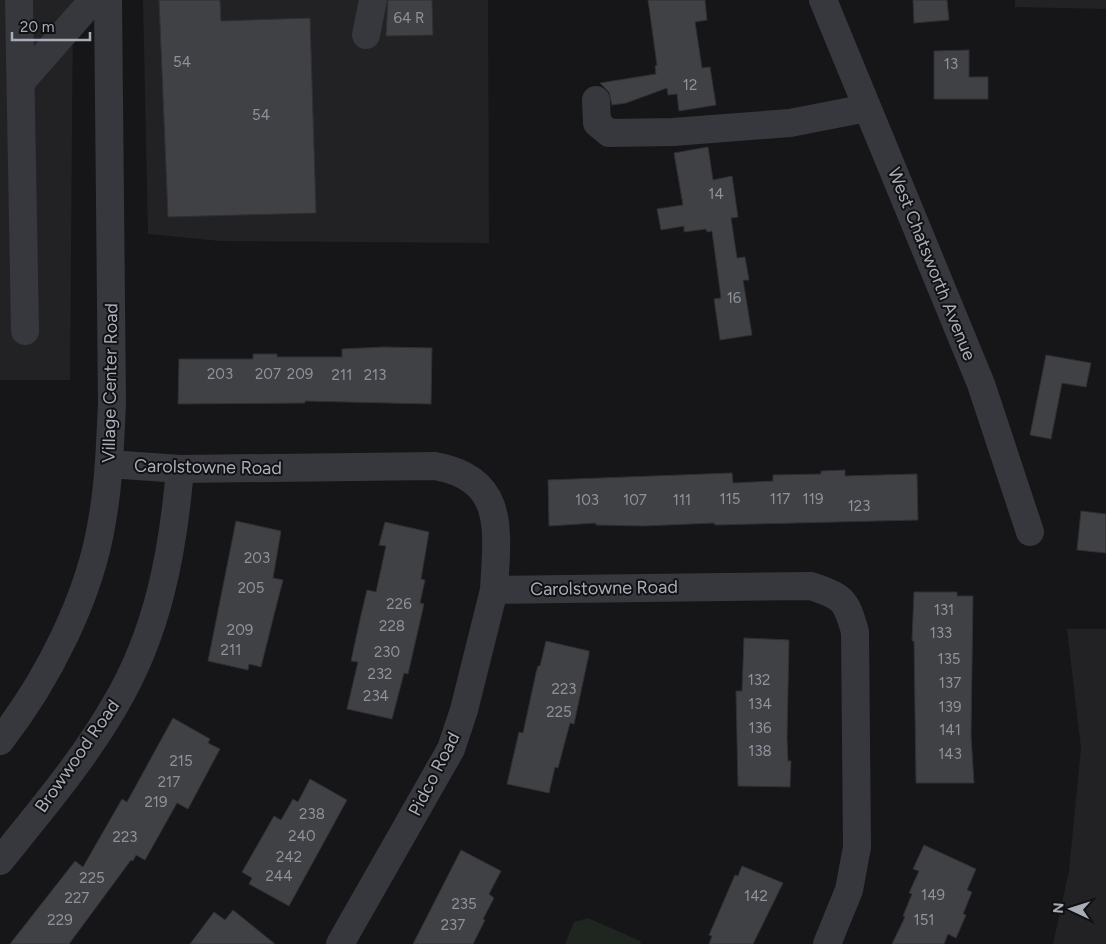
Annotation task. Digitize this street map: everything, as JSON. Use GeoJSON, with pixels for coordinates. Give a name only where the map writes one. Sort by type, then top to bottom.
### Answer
{"type":"FeatureCollection","features":[{"type":"Feature","properties":{"kind":"street"},"geometry":{"type":"LineString","coordinates":[[20,0],[25,331]]}},
{"type":"Feature","properties":{"kind":"street"},"geometry":{"type":"LineString","coordinates":[[21,82],[93,0]]}},
{"type":"Feature","properties":{"kind":"street","name":"Village Center Road"},"geometry":{"type":"LineString","coordinates":[[0,741],[17,719],[48,669],[71,621],[102,522],[109,464],[112,330],[108,0]]}},
{"type":"Feature","properties":{"kind":"street"},"geometry":{"type":"LineString","coordinates":[[366,35],[373,0]]}},
{"type":"Feature","properties":{"kind":"street","name":"West Chatsworth Avenue"},"geometry":{"type":"LineString","coordinates":[[823,0],[981,384],[1030,532]]}},
{"type":"Feature","properties":{"kind":"street"},"geometry":{"type":"LineString","coordinates":[[596,100],[597,123],[609,133],[673,132],[790,123],[867,108]]}},
{"type":"Feature","properties":{"kind":"street","name":"Carolstowne Road"},"geometry":{"type":"LineString","coordinates":[[109,464],[180,469],[435,466],[456,470],[472,480],[484,491],[492,507],[497,536],[494,590],[811,586],[835,594],[848,607],[855,632],[857,848],[849,890],[828,944]]}},
{"type":"Feature","properties":{"kind":"street","name":"Browwood Road"},"geometry":{"type":"LineString","coordinates":[[0,861],[74,767],[116,704],[149,633],[167,572],[176,527],[180,469]]}},
{"type":"Feature","properties":{"kind":"street","name":"Pidco Road"},"geometry":{"type":"LineString","coordinates":[[340,944],[451,749],[467,701],[494,590]]}},
{"type":"Feature","properties":{"kind":"shaded area"},"geometry":{"type":"Polygon","coordinates":[[[0,0],[73,0],[70,380],[0,380],[0,0]]]}},
{"type":"Feature","properties":{"kind":"shaded area"},"geometry":{"type":"Polygon","coordinates":[[[143,0],[488,0],[489,243],[220,241],[148,234],[143,0]]]}},
{"type":"Feature","properties":{"kind":"shaded area"},"geometry":{"type":"Polygon","coordinates":[[[1015,0],[1106,0],[1106,9],[1015,7],[1015,0]]]}},
{"type":"Feature","properties":{"kind":"shaded area"},"geometry":{"type":"Polygon","coordinates":[[[1067,629],[1106,629],[1106,944],[1053,944],[1069,871],[1081,748],[1067,629]]]}},
{"type":"Feature","properties":{"kind":"shaded area"},"geometry":{"type":"Polygon","coordinates":[[[588,918],[640,941],[641,944],[565,944],[574,922],[588,918]]]}},
{"type":"Feature","properties":{"kind":"building"},"geometry":{"type":"Polygon","coordinates":[[[159,0],[220,0],[221,21],[310,18],[316,213],[168,217],[159,0]]]}},
{"type":"Feature","properties":{"kind":"building"},"geometry":{"type":"Polygon","coordinates":[[[388,0],[432,0],[433,35],[386,36],[388,0]]]}},
{"type":"Feature","properties":{"kind":"building"},"geometry":{"type":"Polygon","coordinates":[[[648,0],[705,0],[707,20],[695,22],[702,68],[710,67],[716,105],[679,111],[677,94],[668,95],[667,88],[626,103],[612,105],[609,92],[600,83],[656,74],[655,66],[657,65],[648,0]]]}},
{"type":"Feature","properties":{"kind":"building"},"geometry":{"type":"Polygon","coordinates":[[[913,0],[947,0],[949,20],[914,23],[913,0]]]}},
{"type":"Feature","properties":{"kind":"building"},"geometry":{"type":"Polygon","coordinates":[[[969,50],[969,77],[988,77],[988,99],[934,99],[934,51],[969,50]]]}},
{"type":"Feature","properties":{"kind":"building"},"geometry":{"type":"Polygon","coordinates":[[[708,147],[713,180],[732,176],[738,217],[731,218],[737,258],[745,257],[749,280],[743,280],[752,335],[720,340],[714,299],[721,298],[712,231],[707,232],[706,229],[684,232],[684,226],[661,230],[657,209],[683,205],[674,153],[708,147]]]}},
{"type":"Feature","properties":{"kind":"building"},"geometry":{"type":"Polygon","coordinates":[[[383,347],[432,348],[431,404],[305,401],[305,403],[178,404],[179,359],[253,359],[253,354],[277,354],[277,357],[342,357],[342,349],[383,347]]]}},
{"type":"Feature","properties":{"kind":"building"},"geometry":{"type":"Polygon","coordinates":[[[1046,355],[1091,363],[1086,387],[1062,383],[1051,439],[1030,435],[1046,355]]]}},
{"type":"Feature","properties":{"kind":"building"},"geometry":{"type":"Polygon","coordinates":[[[845,470],[845,476],[917,474],[918,520],[643,526],[596,525],[596,523],[549,526],[548,480],[732,473],[733,483],[773,481],[773,475],[821,474],[821,471],[845,470]]]}},
{"type":"Feature","properties":{"kind":"building"},"geometry":{"type":"Polygon","coordinates":[[[1081,511],[1106,514],[1106,553],[1077,550],[1081,511]]]}},
{"type":"Feature","properties":{"kind":"building"},"geometry":{"type":"Polygon","coordinates":[[[236,521],[281,531],[273,578],[283,580],[261,667],[249,664],[248,670],[208,661],[236,521]]]}},
{"type":"Feature","properties":{"kind":"building"},"geometry":{"type":"Polygon","coordinates":[[[385,522],[429,532],[421,579],[425,580],[420,603],[424,604],[408,674],[404,673],[392,719],[347,709],[358,662],[351,661],[361,615],[367,590],[376,592],[386,546],[379,545],[385,522]]]}},
{"type":"Feature","properties":{"kind":"building"},"geometry":{"type":"Polygon","coordinates":[[[914,592],[957,592],[957,596],[973,596],[971,735],[974,783],[916,783],[914,641],[912,641],[914,592]]]}},
{"type":"Feature","properties":{"kind":"building"},"geometry":{"type":"Polygon","coordinates":[[[744,638],[789,640],[787,738],[788,761],[791,761],[790,787],[738,786],[736,691],[742,691],[744,638]]]}},
{"type":"Feature","properties":{"kind":"building"},"geometry":{"type":"Polygon","coordinates":[[[546,641],[589,651],[574,724],[570,723],[558,768],[555,767],[549,793],[507,784],[519,732],[523,733],[536,673],[538,666],[540,666],[546,641]]]}},
{"type":"Feature","properties":{"kind":"building"},"geometry":{"type":"Polygon","coordinates":[[[173,718],[210,739],[208,743],[220,749],[188,809],[177,803],[145,860],[136,855],[133,861],[131,860],[69,944],[10,944],[75,861],[83,867],[122,799],[127,802],[173,718]]]}},
{"type":"Feature","properties":{"kind":"building"},"geometry":{"type":"Polygon","coordinates":[[[310,779],[347,800],[289,906],[249,884],[252,878],[242,872],[274,816],[281,820],[293,799],[298,802],[310,779]]]}},
{"type":"Feature","properties":{"kind":"building"},"geometry":{"type":"Polygon","coordinates":[[[924,845],[976,869],[967,890],[972,892],[963,914],[966,915],[956,938],[948,934],[944,944],[892,944],[905,917],[903,916],[912,894],[909,893],[919,871],[913,869],[924,845]]]}},
{"type":"Feature","properties":{"kind":"building"},"geometry":{"type":"Polygon","coordinates":[[[461,850],[501,871],[489,894],[494,898],[473,944],[413,944],[461,850]]]}},
{"type":"Feature","properties":{"kind":"building"},"geometry":{"type":"Polygon","coordinates":[[[742,866],[783,883],[753,944],[709,944],[712,936],[709,935],[735,875],[738,876],[742,866]]]}},
{"type":"Feature","properties":{"kind":"building"},"geometry":{"type":"Polygon","coordinates":[[[233,910],[275,944],[190,944],[214,912],[225,920],[233,910]]]}}]}
